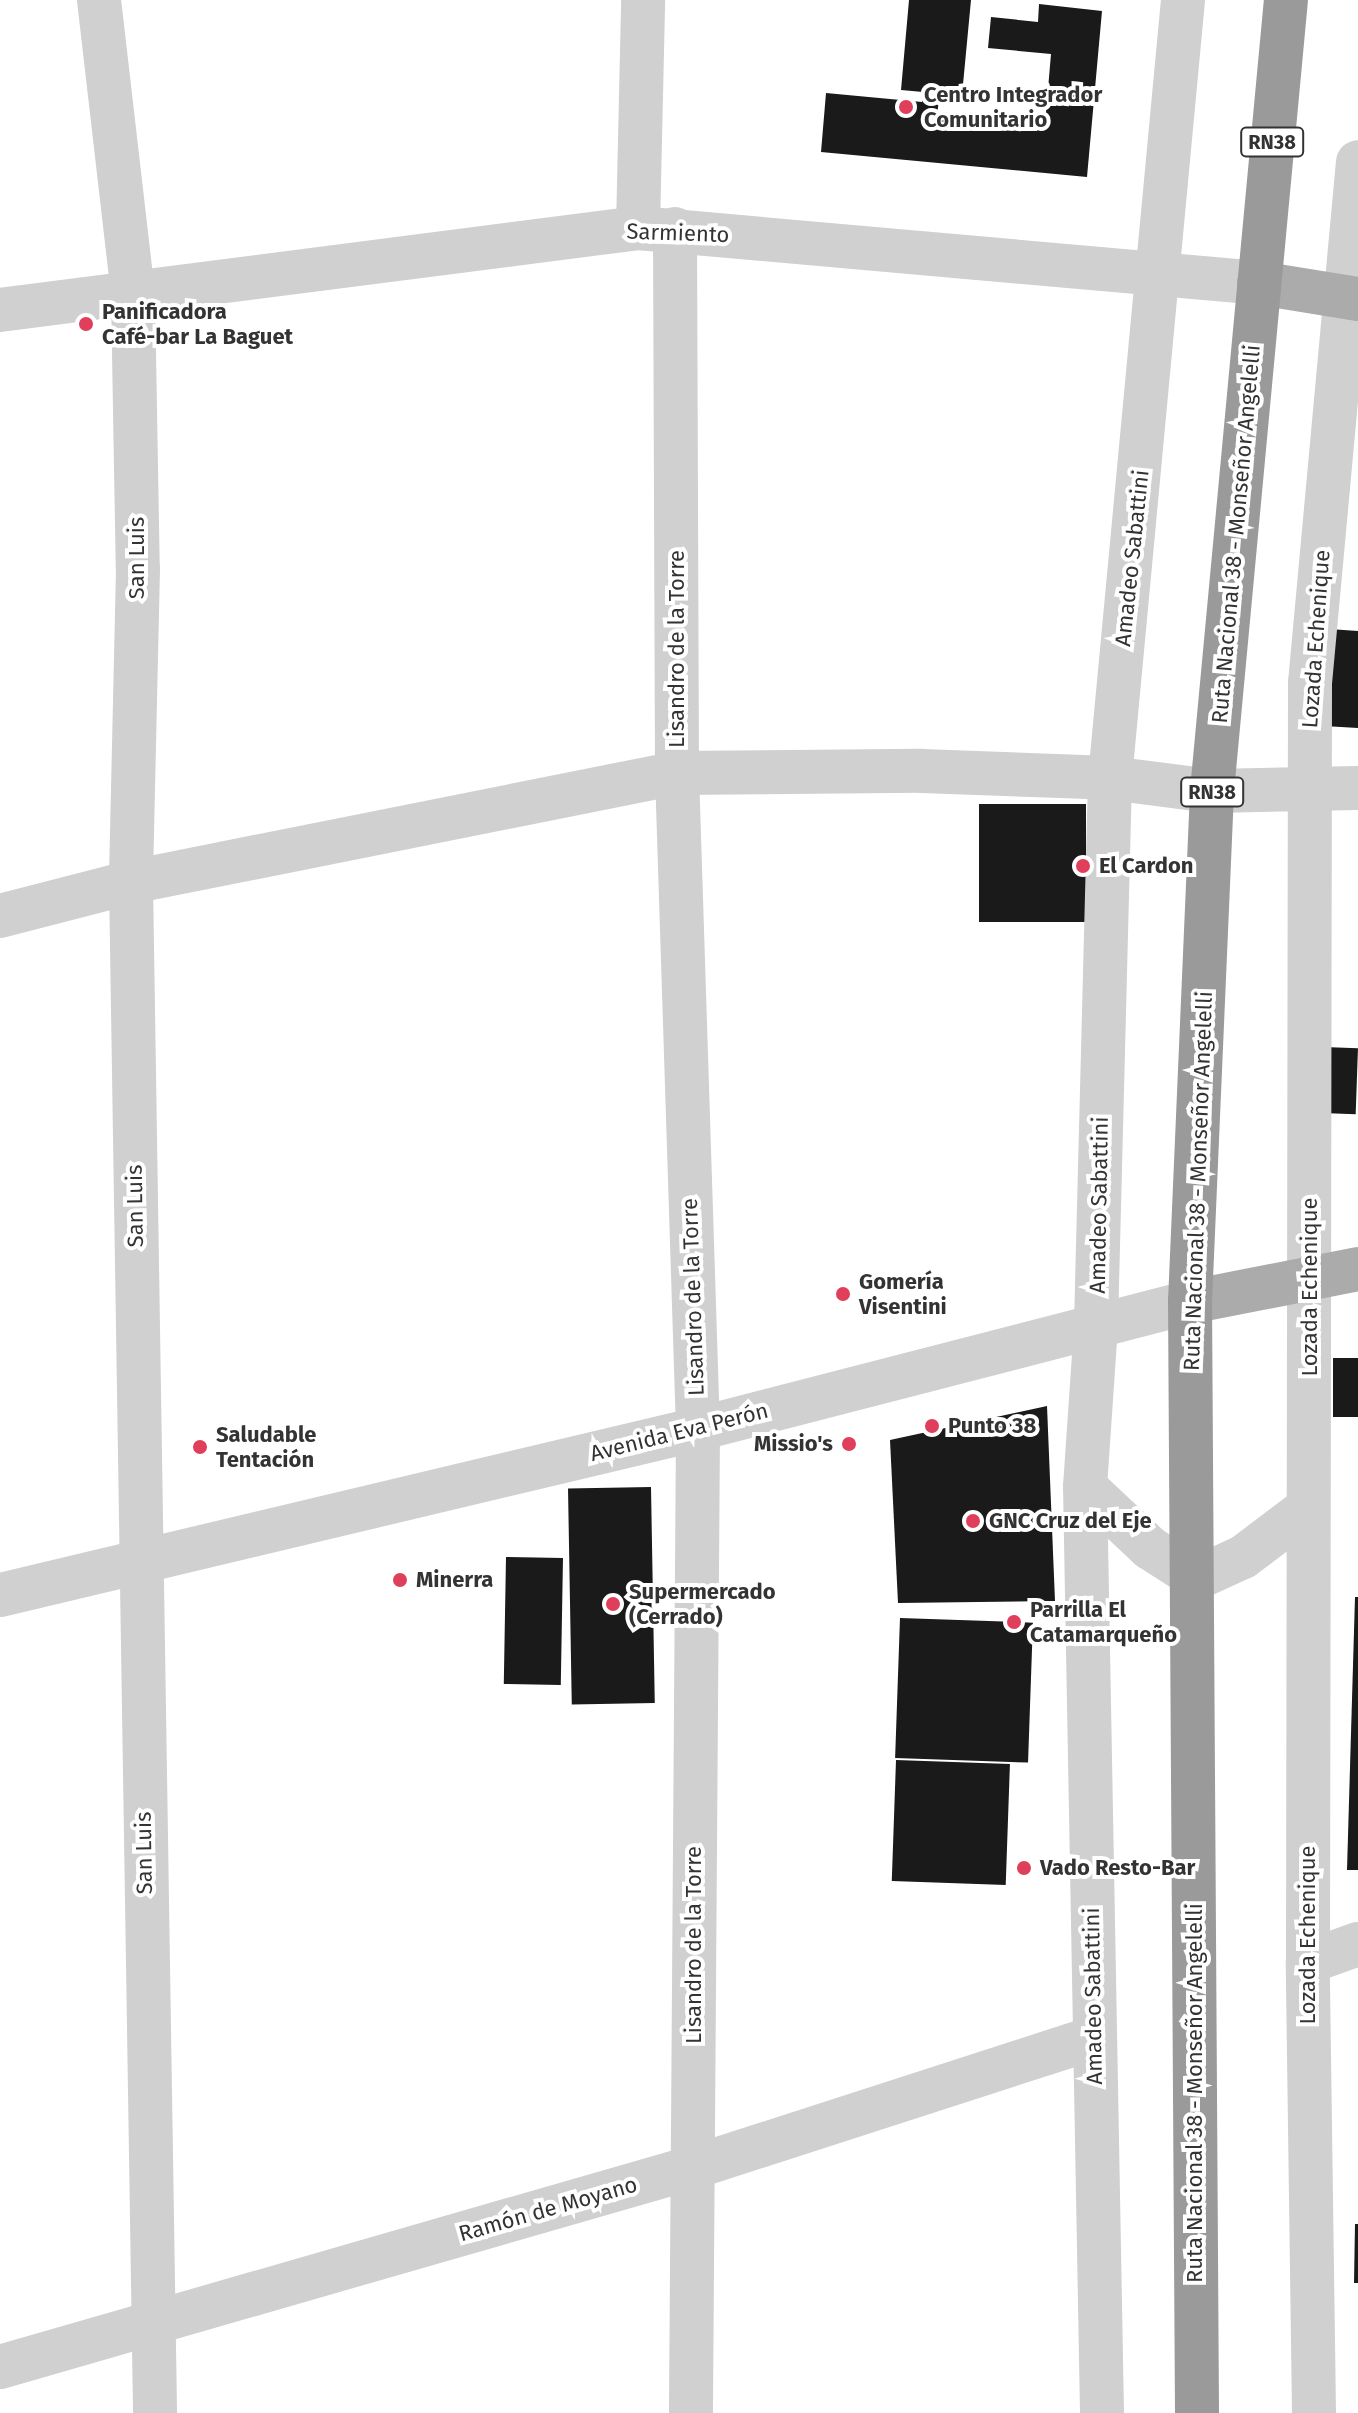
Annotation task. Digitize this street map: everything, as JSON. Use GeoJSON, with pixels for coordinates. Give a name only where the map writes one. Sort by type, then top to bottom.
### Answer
{"type":"FeatureCollection","features":[{"type":"Feature","properties":{"kind":"highway","name":"Ruta Nacional 38 - Monseñor Angelelli"},"geometry":{"type":"LineString","coordinates":[[1197,2413],[1197,1578],[1190,1302],[1212,791],[1286,0]]}},
{"type":"Feature","properties":{"kind":"main road","name":"Sarmiento"},"geometry":{"type":"LineString","coordinates":[[1259,283],[1351,298]]}},
{"type":"Feature","properties":{"kind":"main road","name":"Avenida Eva Perón"},"geometry":{"type":"LineString","coordinates":[[1190,1302],[1358,1269]]}},
{"type":"Feature","properties":{"kind":"street","name":"San Luis"},"geometry":{"type":"LineString","coordinates":[[99,0],[133,295],[138,569],[131,882],[138,1558],[155,2413]]}},
{"type":"Feature","properties":{"kind":"street","name":"Lisandro de la Torre"},"geometry":{"type":"LineString","coordinates":[[643,0],[657,228],[698,1429],[691,2413]]}},
{"type":"Feature","properties":{"kind":"street","name":"Amadeo Sabattini"},"geometry":{"type":"LineString","coordinates":[[1102,2413],[1085,1487],[1096,1324],[1110,778],[1162,274],[1183,0]]}},
{"type":"Feature","properties":{"kind":"street","name":"Lozada Echenique"},"geometry":{"type":"LineString","coordinates":[[1314,2413],[1308,1962],[1310,683],[1351,298],[1358,162]]}},
{"type":"Feature","properties":{"kind":"street","name":"Sarmiento"},"geometry":{"type":"LineString","coordinates":[[0,310],[657,228],[1259,283]]}},
{"type":"Feature","properties":{"kind":"street"},"geometry":{"type":"LineString","coordinates":[[0,916],[131,882],[677,773],[1110,778],[1212,791],[1358,788]]}},
{"type":"Feature","properties":{"kind":"street","name":"Avenida Eva Perón"},"geometry":{"type":"LineString","coordinates":[[0,1595],[138,1558],[698,1429],[1190,1302]]}},
{"type":"Feature","properties":{"kind":"street"},"geometry":{"type":"LineString","coordinates":[[1085,1487],[1150,1548],[1197,1578],[1243,1557],[1308,1508]]}},
{"type":"Feature","properties":{"kind":"street"},"geometry":{"type":"LineString","coordinates":[[1308,1962],[1358,1944]]}},
{"type":"Feature","properties":{"kind":"street","name":"Ramón de Moyano"},"geometry":{"type":"LineString","coordinates":[[0,2367],[694,2167],[1093,2038]]}},
{"type":"Feature","properties":{"kind":"building"},"geometry":{"type":"Polygon","coordinates":[[[909,0],[971,0],[962,95],[940,93],[937,115],[1045,124],[1051,54],[988,48],[991,17],[1038,22],[1039,4],[1102,11],[1087,177],[821,152],[826,93],[922,102],[923,92],[901,90],[909,0]]]}},
{"type":"Feature","properties":{"kind":"building"},"geometry":{"type":"Polygon","coordinates":[[[1329,629],[1358,631],[1358,728],[1324,726],[1329,629]]]}},
{"type":"Feature","properties":{"kind":"building"},"geometry":{"type":"Polygon","coordinates":[[[979,804],[1086,804],[1086,922],[979,922],[979,804]]]}},
{"type":"Feature","properties":{"kind":"building"},"geometry":{"type":"Polygon","coordinates":[[[1324,1047],[1358,1048],[1356,1114],[1322,1113],[1324,1047]]]}},
{"type":"Feature","properties":{"kind":"building"},"geometry":{"type":"Polygon","coordinates":[[[1333,1358],[1358,1358],[1358,1417],[1333,1417],[1333,1358]]]}},
{"type":"Feature","properties":{"kind":"building","name":"GNC Cruz del Eje"},"geometry":{"type":"Polygon","coordinates":[[[1047,1406],[1055,1601],[898,1603],[890,1440],[1047,1406]]]}},
{"type":"Feature","properties":{"kind":"building","name":"Supermercado (Cerrado)"},"geometry":{"type":"Polygon","coordinates":[[[651,1487],[655,1703],[572,1704],[568,1488],[651,1487]]]}},
{"type":"Feature","properties":{"kind":"building"},"geometry":{"type":"Polygon","coordinates":[[[506,1557],[563,1558],[561,1685],[504,1684],[506,1557]]]}},
{"type":"Feature","properties":{"kind":"building"},"geometry":{"type":"Polygon","coordinates":[[[1355,1597],[1358,1597],[1358,1870],[1347,1870],[1355,1597]]]}},
{"type":"Feature","properties":{"kind":"building"},"geometry":{"type":"Polygon","coordinates":[[[900,1618],[1033,1623],[1028,1763],[895,1758],[900,1618]]]}},
{"type":"Feature","properties":{"kind":"building"},"geometry":{"type":"Polygon","coordinates":[[[896,1760],[1010,1764],[1006,1885],[892,1881],[896,1760]]]}},
{"type":"Feature","properties":{"kind":"building"},"geometry":{"type":"Polygon","coordinates":[[[1355,2224],[1358,2224],[1358,2283],[1354,2283],[1355,2224]]]}},
{"type":"Feature","properties":{"kind":"place","name":"Centro Integrador Comunitario"},"geometry":{"type":"Point","coordinates":[906,107]}},
{"type":"Feature","properties":{"kind":"place","name":"Panificadora Café-bar La Baguet"},"geometry":{"type":"Point","coordinates":[86,324]}},
{"type":"Feature","properties":{"kind":"place","name":"El Cardon"},"geometry":{"type":"Point","coordinates":[1083,866]}},
{"type":"Feature","properties":{"kind":"place","name":"Gomería Visentini"},"geometry":{"type":"Point","coordinates":[843,1294]}},
{"type":"Feature","properties":{"kind":"place","name":"Punto 38"},"geometry":{"type":"Point","coordinates":[932,1426]}},
{"type":"Feature","properties":{"kind":"place","name":"Missio's"},"geometry":{"type":"Point","coordinates":[849,1444]}},
{"type":"Feature","properties":{"kind":"place","name":"Saludable Tentación"},"geometry":{"type":"Point","coordinates":[200,1447]}},
{"type":"Feature","properties":{"kind":"place","name":"GNC Cruz del Eje"},"geometry":{"type":"Point","coordinates":[973,1521]}},
{"type":"Feature","properties":{"kind":"place","name":"Minerra"},"geometry":{"type":"Point","coordinates":[400,1580]}},
{"type":"Feature","properties":{"kind":"place","name":"Supermercado (Cerrado)"},"geometry":{"type":"Point","coordinates":[613,1604]}},
{"type":"Feature","properties":{"kind":"place","name":"Parrilla El Catamarqueño"},"geometry":{"type":"Point","coordinates":[1014,1622]}},
{"type":"Feature","properties":{"kind":"place","name":"Vado Resto-Bar"},"geometry":{"type":"Point","coordinates":[1024,1868]}}]}
